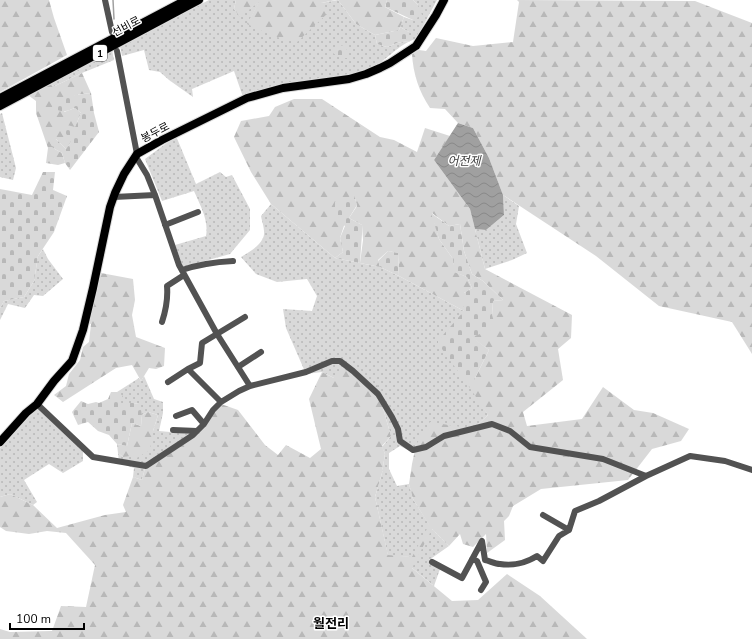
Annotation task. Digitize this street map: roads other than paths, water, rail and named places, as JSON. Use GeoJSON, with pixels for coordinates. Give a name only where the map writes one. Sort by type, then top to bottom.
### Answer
{"type":"FeatureCollection","features":[{"type":"Feature","properties":{"kind":"main road","name":"선비로"},"geometry":{"type":"LineString","coordinates":[[0,98],[186,0]]}},
{"type":"Feature","properties":{"kind":"main road","name":"선비로"},"geometry":{"type":"LineString","coordinates":[[0,106],[199,0]]}},
{"type":"Feature","properties":{"kind":"main road","name":"봉두로"},"geometry":{"type":"LineString","coordinates":[[0,442],[26,413],[37,404],[54,381],[72,361],[82,335],[110,208],[124,174],[136,155],[162,140],[247,98],[283,88],[349,79],[366,74],[390,63],[416,46],[444,0]]}},
{"type":"Feature","properties":{"kind":"street"},"geometry":{"type":"LineString","coordinates":[[105,0],[112,32]]}},
{"type":"Feature","properties":{"kind":"street"},"geometry":{"type":"LineString","coordinates":[[116,51],[136,155],[147,175],[155,195],[179,265],[217,334],[250,386]]}},
{"type":"Feature","properties":{"kind":"street"},"geometry":{"type":"LineString","coordinates":[[114,197],[155,195]]}},
{"type":"Feature","properties":{"kind":"street"},"geometry":{"type":"LineString","coordinates":[[165,225],[198,212]]}},
{"type":"Feature","properties":{"kind":"street"},"geometry":{"type":"LineString","coordinates":[[162,322],[168,297],[167,286],[183,272],[199,265],[233,261]]}},
{"type":"Feature","properties":{"kind":"street"},"geometry":{"type":"LineString","coordinates":[[168,382],[200,363],[202,342],[246,317]]}},
{"type":"Feature","properties":{"kind":"street"},"geometry":{"type":"LineString","coordinates":[[238,367],[262,352]]}},
{"type":"Feature","properties":{"kind":"street"},"geometry":{"type":"LineString","coordinates":[[37,404],[93,457],[146,466],[193,435],[204,424],[212,410],[221,402],[239,391],[250,386],[306,372],[332,361],[340,361],[378,394],[392,417],[398,430],[400,441],[413,450],[426,447],[444,436],[492,424],[510,431],[530,447],[603,459],[646,476]]}},
{"type":"Feature","properties":{"kind":"street"},"geometry":{"type":"LineString","coordinates":[[188,369],[221,402]]}},
{"type":"Feature","properties":{"kind":"street"},"geometry":{"type":"LineString","coordinates":[[176,416],[192,410],[204,424]]}},
{"type":"Feature","properties":{"kind":"street"},"geometry":{"type":"LineString","coordinates":[[173,430],[197,431]]}},
{"type":"Feature","properties":{"kind":"street"},"geometry":{"type":"LineString","coordinates":[[432,562],[462,578],[482,541],[485,560],[509,565],[524,562],[537,556],[543,561],[559,536],[569,530],[575,511],[599,501],[646,476],[690,456],[725,461],[752,470]]}},
{"type":"Feature","properties":{"kind":"street"},"geometry":{"type":"LineString","coordinates":[[543,515],[569,530]]}},
{"type":"Feature","properties":{"kind":"street"},"geometry":{"type":"LineString","coordinates":[[472,559],[477,561],[486,582],[481,590]]}},
{"type":"Feature","properties":{"kind":"water","name":"어전제"},"geometry":{"type":"Polygon","coordinates":[[[458,123],[473,128],[489,158],[503,195],[504,215],[486,230],[475,229],[470,209],[434,160],[458,123]]]}},
{"type":"Feature","properties":{"kind":"waterway"},"geometry":{"type":"LineString","coordinates":[[113,0],[114,19]]}},
{"type":"Feature","properties":{"kind":"district","name":"월전리"},"geometry":{"type":"Point","coordinates":[331,623]}}]}
